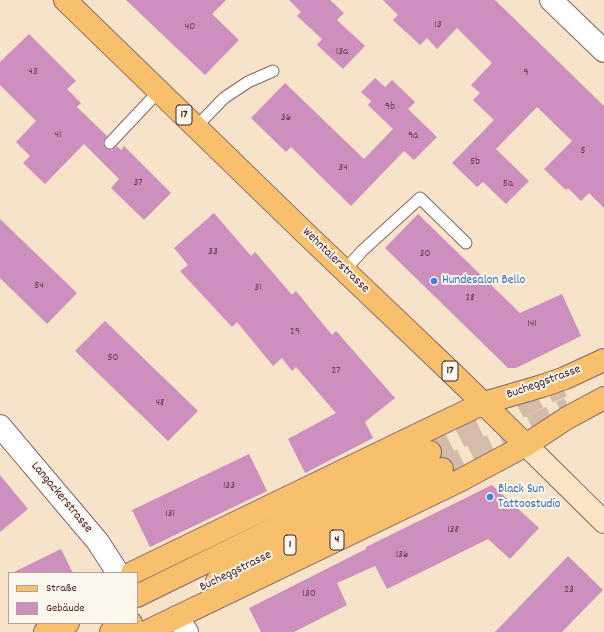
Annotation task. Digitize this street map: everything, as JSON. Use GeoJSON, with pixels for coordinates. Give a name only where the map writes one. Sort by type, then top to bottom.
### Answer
{"type":"FeatureCollection","features":[{"type":"Feature","properties":{"kind":"main road","name":"Wehntalerstrasse"},"geometry":{"type":"LineString","coordinates":[[65,0],[526,445]]}},
{"type":"Feature","properties":{"kind":"main road","name":"Bucheggstrasse"},"geometry":{"type":"LineString","coordinates":[[134,572],[484,403],[565,378],[604,360]]}},
{"type":"Feature","properties":{"kind":"main road","name":"4"},"geometry":{"type":"LineString","coordinates":[[146,632],[182,624],[448,487],[526,445],[567,418],[604,398]]}},
{"type":"Feature","properties":{"kind":"main road","name":"Bucheggstrasse"},"geometry":{"type":"LineString","coordinates":[[138,596],[436,460],[138,619]]}},
{"type":"Feature","properties":{"kind":"main road"},"geometry":{"type":"LineString","coordinates":[[36,632],[48,624]]}},
{"type":"Feature","properties":{"kind":"main road"},"geometry":{"type":"LineString","coordinates":[[45,632],[65,624]]}},
{"type":"Feature","properties":{"kind":"main road"},"geometry":{"type":"LineString","coordinates":[[111,632],[129,624]]}},
{"type":"Feature","properties":{"kind":"street"},"geometry":{"type":"LineString","coordinates":[[551,0],[604,52]]}},
{"type":"Feature","properties":{"kind":"street","name":"Langackerstrasse"},"geometry":{"type":"LineString","coordinates":[[0,426],[98,542],[117,572]]}},
{"type":"Feature","properties":{"kind":"street","name":"Wehntalerstrasse"},"geometry":{"type":"LineString","coordinates":[[526,445],[604,522]]}},
{"type":"Feature","properties":{"kind":"lane"},"geometry":{"type":"LineString","coordinates":[[196,127],[224,98],[248,82],[273,71]]}},
{"type":"Feature","properties":{"kind":"lane"},"geometry":{"type":"LineString","coordinates":[[110,143],[159,91]]}},
{"type":"Feature","properties":{"kind":"lane"},"geometry":{"type":"LineString","coordinates":[[345,270],[362,251],[420,198],[466,243]]}},
{"type":"Feature","properties":{"kind":"building"},"geometry":{"type":"Polygon","coordinates":[[[126,0],[226,0],[212,14],[239,40],[205,75],[126,0]]]}},
{"type":"Feature","properties":{"kind":"building"},"geometry":{"type":"Polygon","coordinates":[[[289,0],[330,0],[344,13],[337,20],[365,46],[343,69],[317,45],[322,39],[297,16],[301,12],[289,0]]]}},
{"type":"Feature","properties":{"kind":"building"},"geometry":{"type":"Polygon","coordinates":[[[383,0],[495,0],[604,106],[604,208],[589,193],[581,201],[568,188],[566,190],[544,169],[572,141],[537,107],[496,149],[529,181],[506,204],[483,182],[477,187],[452,163],[494,120],[473,100],[480,93],[471,85],[492,63],[457,28],[437,49],[427,38],[420,45],[393,20],[398,15],[383,0]]]}},
{"type":"Feature","properties":{"kind":"building"},"geometry":{"type":"Polygon","coordinates":[[[29,34],[76,81],[67,89],[81,103],[77,107],[107,136],[103,142],[105,148],[112,150],[117,146],[121,150],[124,146],[171,193],[144,220],[111,188],[119,179],[84,144],[45,184],[23,163],[30,156],[16,142],[36,121],[0,85],[0,62],[29,34]]]}},
{"type":"Feature","properties":{"kind":"building"},"geometry":{"type":"Polygon","coordinates":[[[375,78],[385,87],[392,80],[415,102],[408,109],[437,137],[414,160],[404,151],[351,206],[291,147],[286,152],[251,118],[285,83],[364,159],[393,129],[368,105],[371,101],[361,92],[375,78]]]}},
{"type":"Feature","properties":{"kind":"building"},"geometry":{"type":"Polygon","coordinates":[[[214,213],[251,256],[255,252],[292,295],[296,291],[332,335],[336,331],[395,398],[365,422],[373,438],[305,473],[288,439],[336,413],[296,367],[292,371],[282,358],[273,366],[237,322],[232,327],[180,271],[188,265],[174,248],[214,213]]]}},
{"type":"Feature","properties":{"kind":"building"},"geometry":{"type":"Polygon","coordinates":[[[418,214],[520,313],[562,294],[581,336],[516,368],[508,368],[385,248],[418,214]]]}},
{"type":"Feature","properties":{"kind":"building"},"geometry":{"type":"Polygon","coordinates":[[[0,219],[77,293],[47,324],[0,278],[0,219]]]}},
{"type":"Feature","properties":{"kind":"building"},"geometry":{"type":"Polygon","coordinates":[[[105,321],[198,411],[168,441],[75,351],[105,321]]]}},
{"type":"Feature","properties":{"kind":"building"},"geometry":{"type":"Polygon","coordinates":[[[249,454],[267,491],[150,547],[132,510],[249,454]]]}},
{"type":"Feature","properties":{"kind":"building"},"geometry":{"type":"Polygon","coordinates":[[[0,475],[28,509],[0,532],[0,475]]]}},
{"type":"Feature","properties":{"kind":"building"},"geometry":{"type":"Polygon","coordinates":[[[492,485],[539,528],[510,559],[488,539],[387,589],[375,566],[337,583],[347,605],[294,632],[261,632],[249,608],[366,549],[366,547],[492,485]]]}},
{"type":"Feature","properties":{"kind":"building"},"geometry":{"type":"Polygon","coordinates":[[[61,549],[72,572],[14,572],[61,549]]]}},
{"type":"Feature","properties":{"kind":"building"},"geometry":{"type":"Polygon","coordinates":[[[568,556],[603,590],[562,632],[495,632],[568,556]]]}},
{"type":"Feature","properties":{"kind":"tunnel"},"geometry":{"type":"LineString","coordinates":[[430,452],[562,386]]}},
{"type":"Feature","properties":{"kind":"tunnel"},"geometry":{"type":"LineString","coordinates":[[442,469],[569,408]]}},
{"type":"Feature","properties":{"kind":"place","name":"Hundesalon Bello"},"geometry":{"type":"Point","coordinates":[434,281]}},
{"type":"Feature","properties":{"kind":"place","name":"Black Sun Tattoostudio"},"geometry":{"type":"Point","coordinates":[490,497]}}]}
